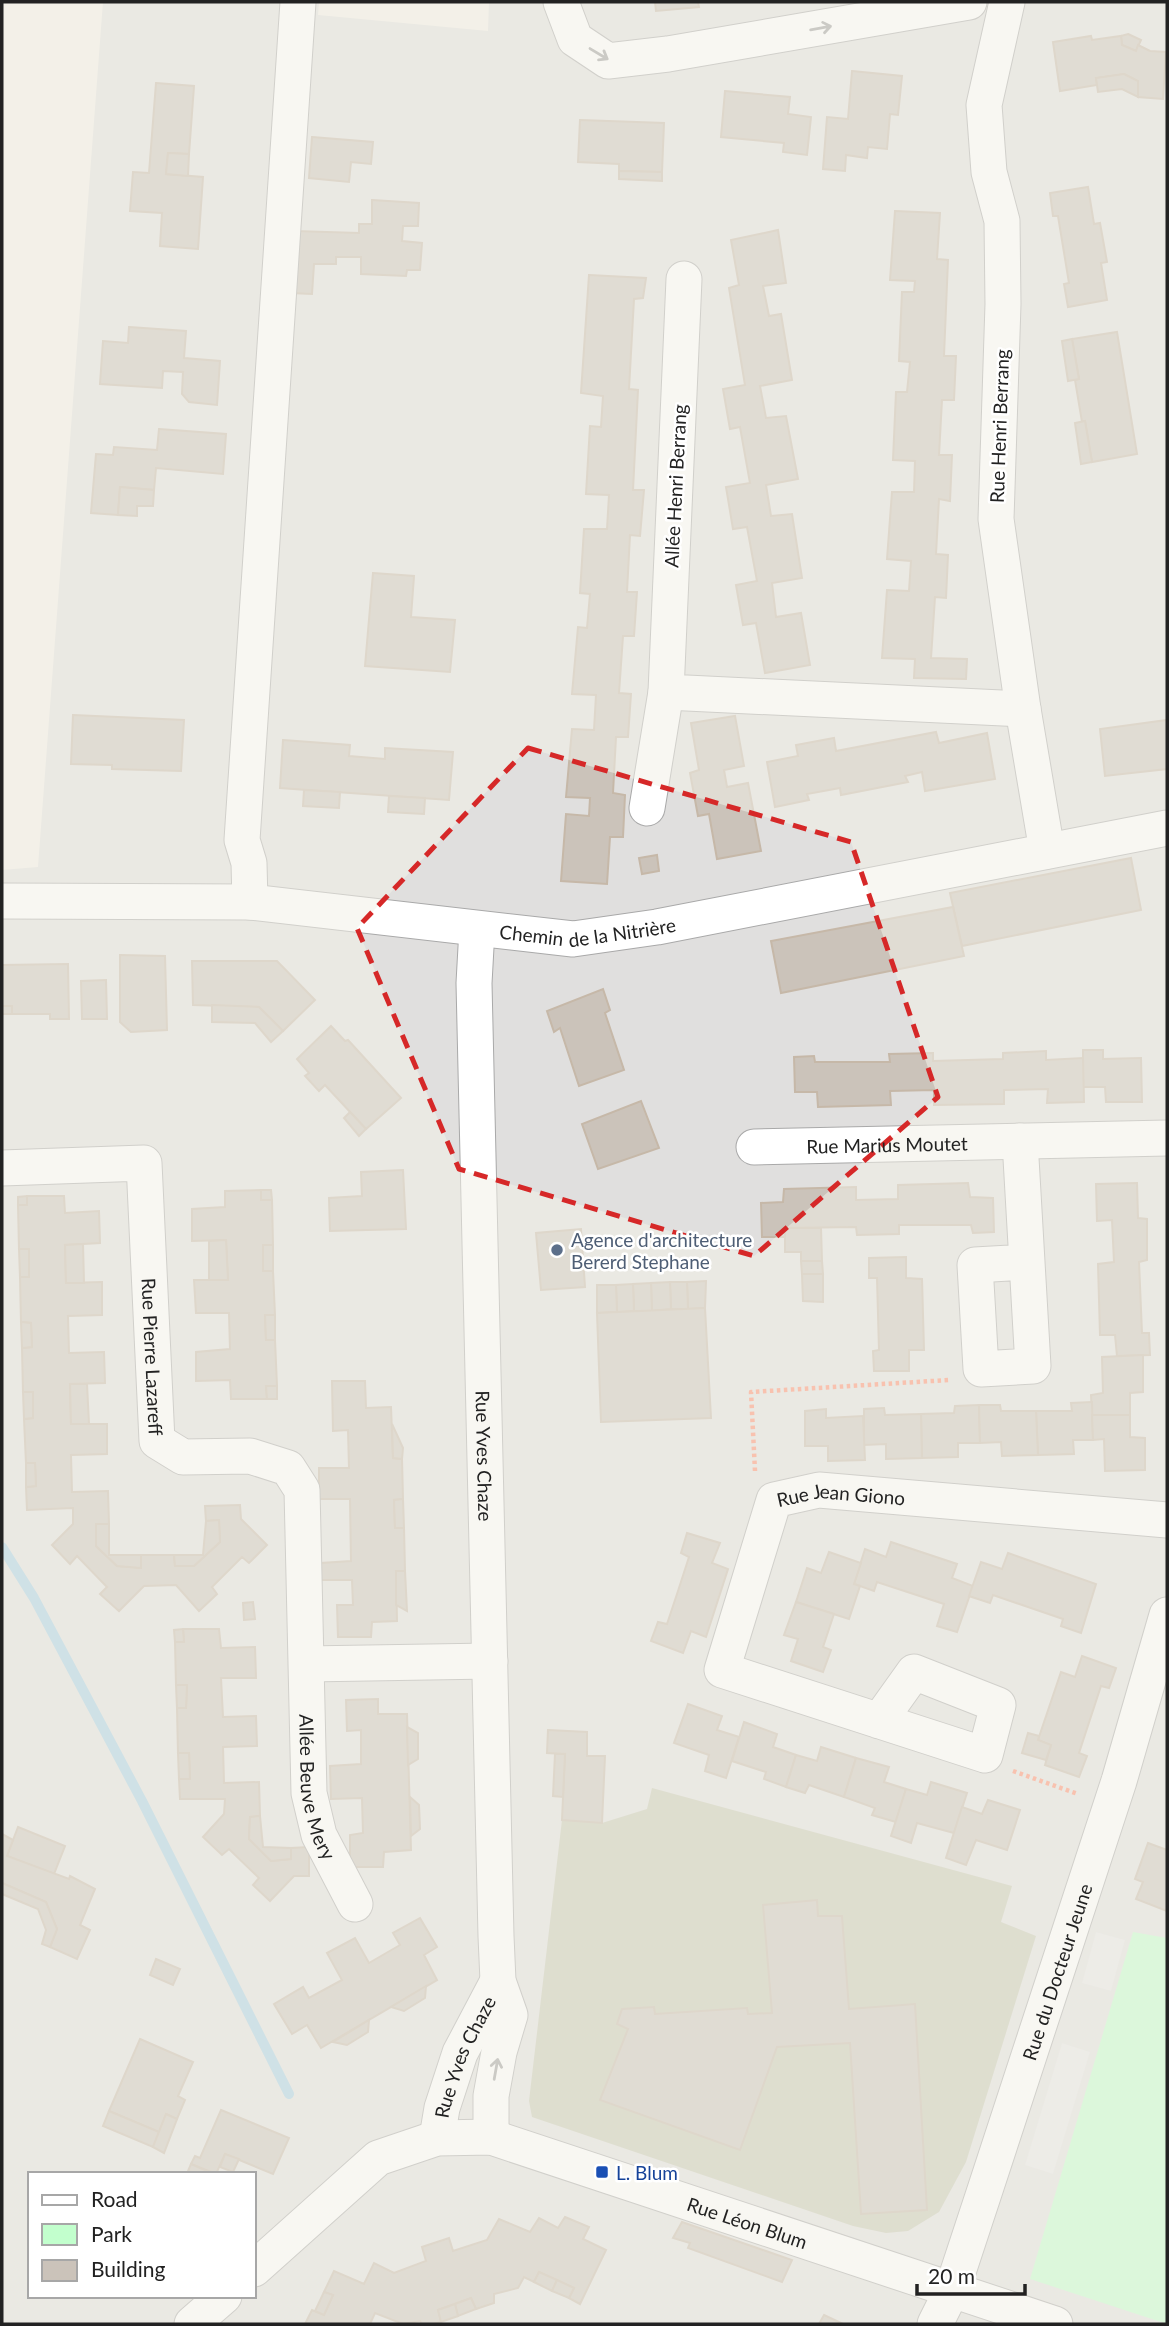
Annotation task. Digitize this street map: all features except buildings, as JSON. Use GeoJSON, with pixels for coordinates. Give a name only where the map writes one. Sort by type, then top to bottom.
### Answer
{"type":"FeatureCollection","features":[{"type":"Feature","properties":{"kind":"street"},"geometry":{"type":"LineString","coordinates":[[250,902],[249,863],[242,840],[298,2]]}},
{"type":"Feature","properties":{"kind":"street"},"geometry":{"type":"LineString","coordinates":[[561,2],[575,39],[608,61],[668,54],[969,2]]}},
{"type":"Feature","properties":{"kind":"street","name":"Rue Henri Berrang"},"geometry":{"type":"LineString","coordinates":[[1007,2],[984,105],[989,172],[1002,221],[1003,304],[996,519],[1023,709],[1047,851]]}},
{"type":"Feature","properties":{"kind":"street","name":"Allée Henri Berrang"},"geometry":{"type":"LineString","coordinates":[[647,808],[666,692],[684,279]]}},
{"type":"Feature","properties":{"kind":"street"},"geometry":{"type":"LineString","coordinates":[[666,692],[1023,709]]}},
{"type":"Feature","properties":{"kind":"street","name":"Chemin de la Nitrière"},"geometry":{"type":"LineString","coordinates":[[2,901],[250,902],[573,939],[657,927],[1167,828]]}},
{"type":"Feature","properties":{"kind":"street","name":"Rue Yves Chaze"},"geometry":{"type":"LineString","coordinates":[[477,929],[474,997],[498,1981],[510,2015],[499,2052],[491,2096],[491,2137]]}},
{"type":"Feature","properties":{"kind":"street","name":"Rue Marius Moutet"},"geometry":{"type":"LineString","coordinates":[[754,1147],[1167,1138]]}},
{"type":"Feature","properties":{"kind":"street"},"geometry":{"type":"LineString","coordinates":[[1020,1141],[1027,1262],[1033,1366],[981,1369],[975,1265],[1027,1262]]}},
{"type":"Feature","properties":{"kind":"street","name":"Rue Pierre Lazareff"},"geometry":{"type":"LineString","coordinates":[[2,1168],[144,1163],[158,1441],[183,1457],[250,1456],[288,1468],[302,1490],[307,1664]]}},
{"type":"Feature","properties":{"kind":"street","name":"Rue Jean Giono"},"geometry":{"type":"LineString","coordinates":[[985,1755],[722,1670],[774,1500],[819,1490],[1167,1520]]}},
{"type":"Feature","properties":{"kind":"street","name":"Rue du Docteur Jeune"},"geometry":{"type":"LineString","coordinates":[[935,2324],[952,2290],[1111,1805],[1167,1615]]}},
{"type":"Feature","properties":{"kind":"street"},"geometry":{"type":"LineString","coordinates":[[307,1664],[490,1661]]}},
{"type":"Feature","properties":{"kind":"street","name":"Allée Beuve Mery"},"geometry":{"type":"LineString","coordinates":[[307,1664],[309,1793],[319,1835],[355,1904]]}},
{"type":"Feature","properties":{"kind":"street"},"geometry":{"type":"LineString","coordinates":[[879,1721],[914,1672],[998,1705],[985,1755]]}},
{"type":"Feature","properties":{"kind":"street","name":"Rue Yves Chaze"},"geometry":{"type":"LineString","coordinates":[[437,2138],[442,2108],[460,2053],[498,1981]]}},
{"type":"Feature","properties":{"kind":"street","name":"Rue Léon Blum"},"geometry":{"type":"LineString","coordinates":[[256,2267],[378,2158],[437,2138],[491,2137],[1055,2324]]}},
{"type":"Feature","properties":{"kind":"street"},"geometry":{"type":"LineString","coordinates":[[192,2324],[222,2298]]}},
{"type":"Feature","properties":{"kind":"path"},"geometry":{"type":"LineString","coordinates":[[774,1500],[755,1484],[751,1392],[969,1379],[981,1369]]}},
{"type":"Feature","properties":{"kind":"path"},"geometry":{"type":"LineString","coordinates":[[985,1755],[1012,1771],[1111,1805]]}},
{"type":"Feature","properties":{"kind":"highlighted area"},"geometry":{"type":"Polygon","coordinates":[[[528,748],[851,842],[938,1097],[754,1256],[459,1169],[357,928],[528,748]]]}},
{"type":"Feature","properties":{"kind":"shaded area"},"geometry":{"type":"Polygon","coordinates":[[[103,2],[319,2],[318,15],[488,31],[489,2],[1167,2],[1167,2324],[2,2324],[2,870],[38,867],[103,2]]]}},
{"type":"Feature","properties":{"kind":"shaded area"},"geometry":{"type":"Polygon","coordinates":[[[652,1788],[1012,1886],[1001,1922],[1036,1936],[966,2162],[939,2212],[908,2231],[886,2233],[853,2226],[532,2117],[529,2101],[562,1820],[602,1823],[647,1809],[652,1788]]]}},
{"type":"Feature","properties":{"kind":"shaded area"},"geometry":{"type":"Polygon","coordinates":[[[1096,1932],[1125,1940],[1111,1991],[1082,1983],[1096,1932]]]}},
{"type":"Feature","properties":{"kind":"shaded area"},"geometry":{"type":"Polygon","coordinates":[[[1062,2043],[1090,2052],[1053,2174],[1025,2165],[1062,2043]]]}},
{"type":"Feature","properties":{"kind":"green space"},"geometry":{"type":"Polygon","coordinates":[[[1133,1932],[1167,1938],[1167,2324],[1030,2279],[1133,1932]]]}},
{"type":"Feature","properties":{"kind":"waterway"},"geometry":{"type":"LineString","coordinates":[[2,1547],[34,1598],[142,1801],[289,2094]]}},
{"type":"Feature","properties":{"kind":"place","name":"Agence d'architecture Bererd Stephane"},"geometry":{"type":"Point","coordinates":[557,1250]}},
{"type":"Feature","properties":{"kind":"place","name":"L. Blum"},"geometry":{"type":"Point","coordinates":[602,2172]}}]}
